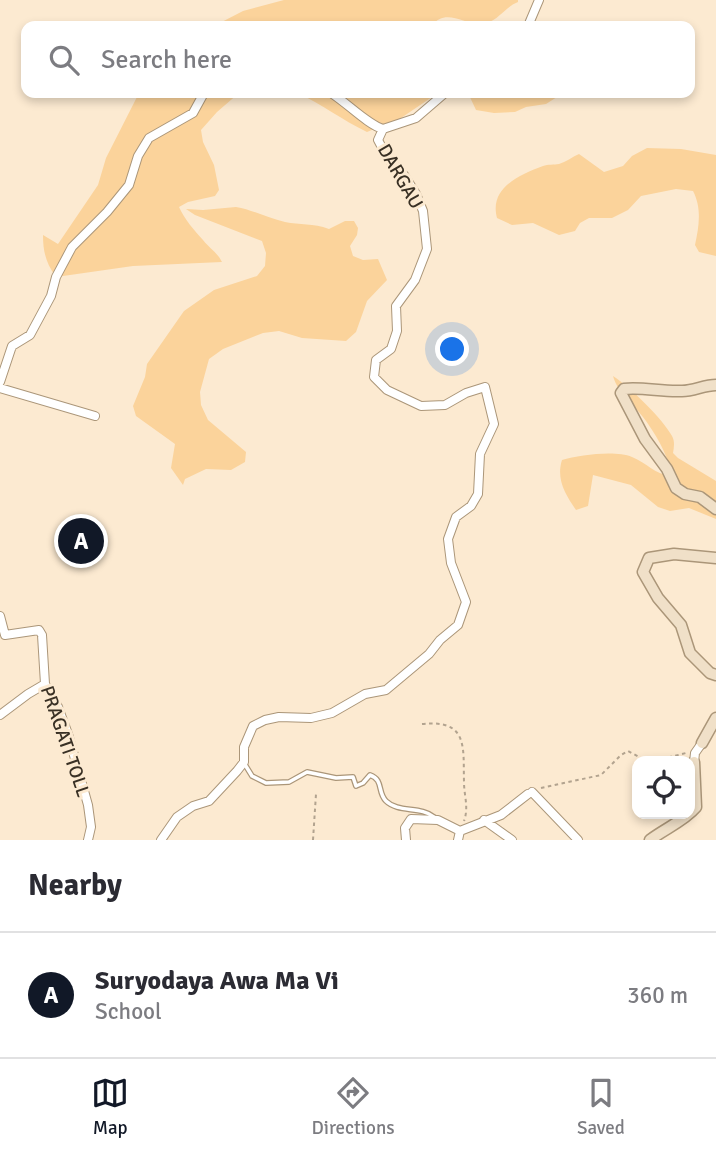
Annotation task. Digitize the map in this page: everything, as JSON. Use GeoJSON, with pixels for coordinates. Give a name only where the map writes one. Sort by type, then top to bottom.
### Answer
{"type":"FeatureCollection","features":[{"type":"Feature","properties":{"kind":"street"},"geometry":{"type":"LineString","coordinates":[[530,21],[539,0]]}},
{"type":"Feature","properties":{"kind":"street"},"geometry":{"type":"LineString","coordinates":[[0,382],[3,361],[12,346],[30,335],[51,296],[56,277],[72,247],[129,185],[138,156],[149,138],[193,113],[201,98]]}},
{"type":"Feature","properties":{"kind":"street"},"geometry":{"type":"LineString","coordinates":[[338,98],[368,118],[375,127],[383,129]]}},
{"type":"Feature","properties":{"kind":"street","name":"DARGAU"},"geometry":{"type":"LineString","coordinates":[[244,762],[244,747],[253,726],[279,717],[311,718],[332,713],[365,694],[386,690],[458,625],[466,603],[451,563],[448,539],[456,517],[471,506],[478,494],[480,454],[494,424],[485,387],[466,393],[445,405],[421,406],[387,390],[374,377],[376,360],[391,349],[397,331],[396,306],[415,280],[427,249],[423,211],[416,194],[404,175],[388,159],[378,140],[383,129],[416,118],[439,98]]}},
{"type":"Feature","properties":{"kind":"street"},"geometry":{"type":"LineString","coordinates":[[716,385],[685,391],[624,389],[621,393],[645,439],[667,469],[676,488],[685,495],[700,496],[716,509]]}},
{"type":"Feature","properties":{"kind":"street"},"geometry":{"type":"LineString","coordinates":[[0,388],[95,416]]}},
{"type":"Feature","properties":{"kind":"street"},"geometry":{"type":"LineString","coordinates":[[716,558],[674,554],[649,558],[643,572],[657,598],[681,625],[690,653],[710,673],[716,675]]}},
{"type":"Feature","properties":{"kind":"street","name":"PRAGATI TOLL"},"geometry":{"type":"LineString","coordinates":[[0,616],[5,635],[39,630],[46,684],[68,734],[88,805],[88,840]]}},
{"type":"Feature","properties":{"kind":"street"},"geometry":{"type":"LineString","coordinates":[[0,715],[46,684]]}},
{"type":"Feature","properties":{"kind":"street"},"geometry":{"type":"LineString","coordinates":[[695,756],[716,718]]}},
{"type":"Feature","properties":{"kind":"street"},"geometry":{"type":"LineString","coordinates":[[161,840],[177,817],[209,801],[244,762]]}},
{"type":"Feature","properties":{"kind":"street"},"geometry":{"type":"LineString","coordinates":[[695,782],[695,808]]}},
{"type":"Feature","properties":{"kind":"street"},"geometry":{"type":"LineString","coordinates":[[406,840],[405,828],[411,819],[438,820],[459,836],[484,820],[501,814],[530,793],[578,840]]}},
{"type":"Feature","properties":{"kind":"street"},"geometry":{"type":"LineString","coordinates":[[650,840],[684,819]]}},
{"type":"Feature","properties":{"kind":"street"},"geometry":{"type":"LineString","coordinates":[[484,820],[512,840]]}},
{"type":"Feature","properties":{"kind":"lane"},"geometry":{"type":"LineString","coordinates":[[244,762],[252,776],[266,783],[289,782],[301,774],[312,772],[336,778],[353,777],[356,786],[373,775],[378,779],[383,796],[389,804],[429,813],[438,820]]}},
{"type":"Feature","properties":{"kind":"path"},"geometry":{"type":"LineString","coordinates":[[422,724],[440,722],[453,727],[459,736],[464,753],[467,804],[466,817],[459,836]]}},
{"type":"Feature","properties":{"kind":"path"},"geometry":{"type":"LineString","coordinates":[[530,793],[601,775],[628,751],[637,756]]}},
{"type":"Feature","properties":{"kind":"path"},"geometry":{"type":"LineString","coordinates":[[672,756],[682,753],[691,756]]}},
{"type":"Feature","properties":{"kind":"path"},"geometry":{"type":"LineString","coordinates":[[313,840],[316,794]]}},
{"type":"Feature","properties":{"kind":"shaded area"},"geometry":{"type":"Polygon","coordinates":[[[284,0],[518,0],[492,21],[465,21],[448,17],[437,21],[224,21],[243,11],[284,0]]]}},
{"type":"Feature","properties":{"kind":"shaded area"},"geometry":{"type":"Polygon","coordinates":[[[136,98],[233,98],[201,130],[203,142],[214,165],[219,190],[215,196],[188,202],[179,207],[190,225],[222,262],[133,266],[56,277],[46,257],[43,235],[58,244],[98,185],[106,158],[136,98]]]}},
{"type":"Feature","properties":{"kind":"shaded area"},"geometry":{"type":"Polygon","coordinates":[[[307,98],[431,98],[401,118],[367,132],[307,98]]]}},
{"type":"Feature","properties":{"kind":"shaded area"},"geometry":{"type":"Polygon","coordinates":[[[470,98],[555,98],[546,104],[515,112],[476,110],[470,98]]]}},
{"type":"Feature","properties":{"kind":"shaded area"},"geometry":{"type":"Polygon","coordinates":[[[647,148],[681,149],[716,155],[716,256],[699,252],[695,245],[699,211],[693,191],[676,189],[641,196],[628,210],[612,218],[589,218],[580,223],[575,231],[559,235],[533,223],[512,225],[497,218],[497,198],[516,178],[545,165],[562,163],[579,154],[604,172],[623,166],[632,156],[647,148]]]}},
{"type":"Feature","properties":{"kind":"shaded area"},"geometry":{"type":"Polygon","coordinates":[[[236,207],[285,222],[329,229],[345,221],[354,221],[358,228],[350,246],[353,256],[363,260],[378,259],[387,280],[367,301],[356,332],[346,341],[302,338],[279,331],[263,333],[223,349],[209,359],[200,392],[201,405],[208,420],[246,452],[245,462],[231,470],[206,469],[185,479],[183,485],[171,468],[175,444],[136,416],[133,406],[145,377],[147,364],[184,311],[214,290],[257,276],[265,266],[266,253],[262,241],[186,209],[236,207]]]}},
{"type":"Feature","properties":{"kind":"shaded area"},"geometry":{"type":"Polygon","coordinates":[[[613,376],[628,387],[661,421],[674,440],[673,453],[716,481],[716,519],[689,508],[670,511],[658,507],[631,485],[593,475],[588,506],[576,510],[561,480],[562,460],[597,454],[625,455],[671,476],[658,440],[613,376]]]}},
{"type":"Feature","properties":{"kind":"place","name":"Suryodaya Awa Ma Vi"},"geometry":{"type":"Point","coordinates":[81,541]}}]}
